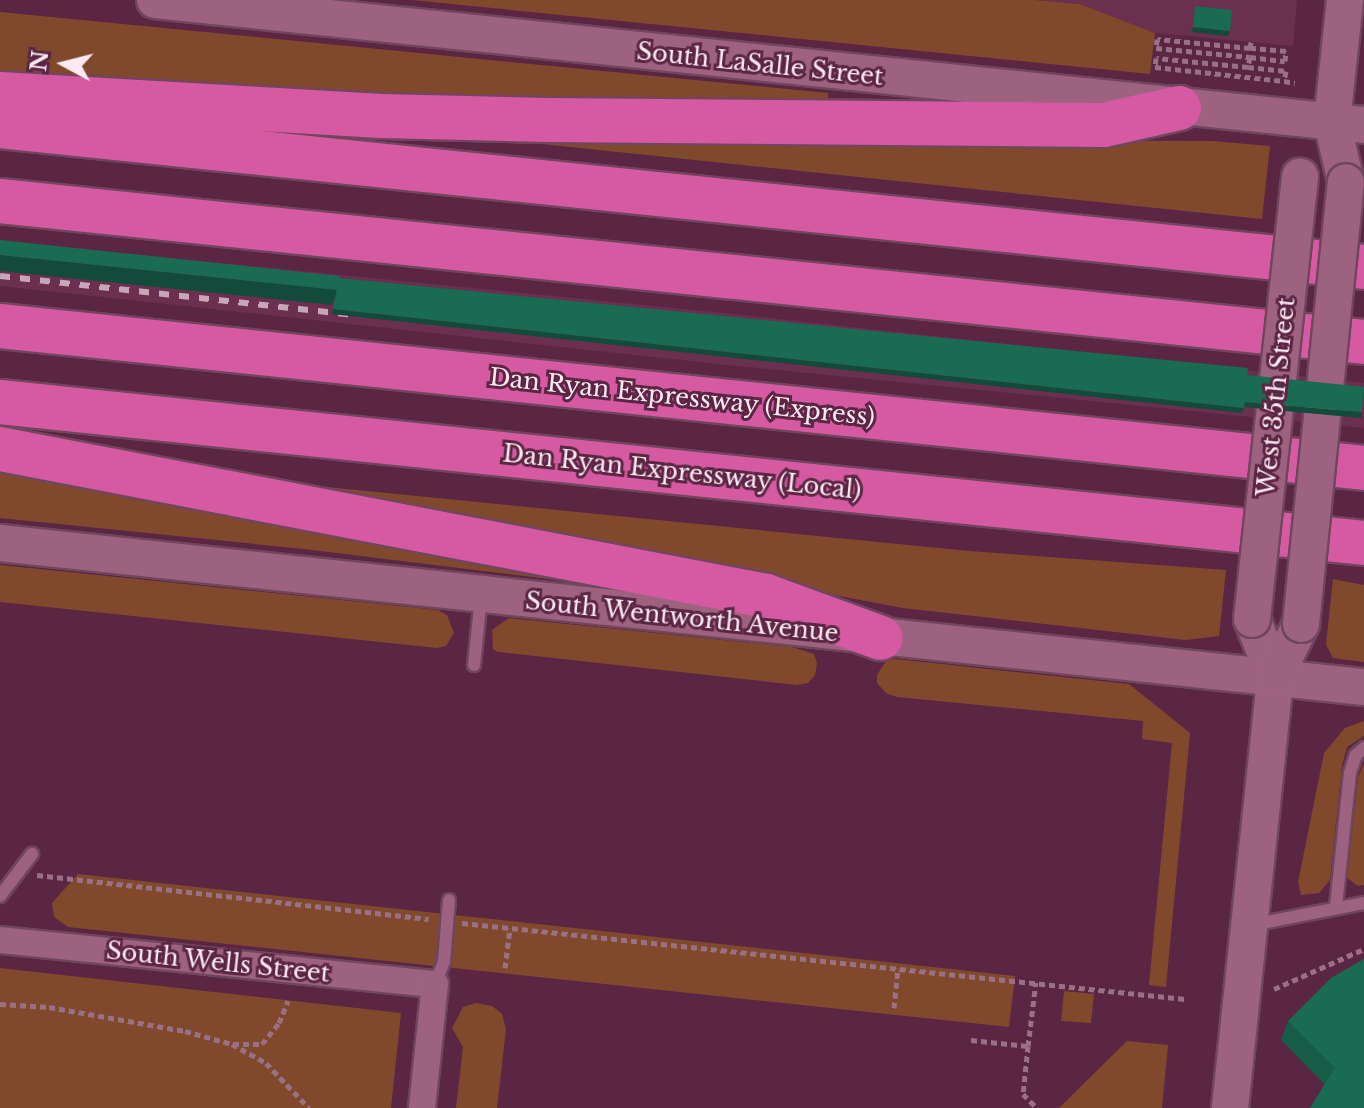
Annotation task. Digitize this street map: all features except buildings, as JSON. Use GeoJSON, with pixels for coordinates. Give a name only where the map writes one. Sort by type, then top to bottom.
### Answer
{"type":"FeatureCollection","features":[{"type":"Feature","properties":{"kind":"highway"},"geometry":{"type":"LineString","coordinates":[[0,94],[381,116],[563,120],[1104,125],[1179,108]]}},
{"type":"Feature","properties":{"kind":"highway"},"geometry":{"type":"LineString","coordinates":[[0,126],[1364,267]]}},
{"type":"Feature","properties":{"kind":"highway"},"geometry":{"type":"LineString","coordinates":[[0,201],[1364,342]]}},
{"type":"Feature","properties":{"kind":"highway","name":"Dan Ryan Expressway (Express)"},"geometry":{"type":"LineString","coordinates":[[0,326],[1364,468]]}},
{"type":"Feature","properties":{"kind":"highway","name":"Dan Ryan Expressway (Local)"},"geometry":{"type":"LineString","coordinates":[[0,402],[1364,543]]}},
{"type":"Feature","properties":{"kind":"highway"},"geometry":{"type":"LineString","coordinates":[[0,449],[766,596],[881,638]]}},
{"type":"Feature","properties":{"kind":"street","name":"South LaSalle Street"},"geometry":{"type":"LineString","coordinates":[[155,0],[1348,124]]}},
{"type":"Feature","properties":{"kind":"street","name":"West 35th Street"},"geometry":{"type":"LineString","coordinates":[[1230,1108],[1275,677],[1301,624],[1346,182],[1345,0]]}},
{"type":"Feature","properties":{"kind":"street","name":"West 35th Street"},"geometry":{"type":"LineString","coordinates":[[1275,677],[1252,619],[1300,177],[1348,124]]}},
{"type":"Feature","properties":{"kind":"street","name":"South Wentworth Avenue"},"geometry":{"type":"LineString","coordinates":[[0,543],[1364,687]]}},
{"type":"Feature","properties":{"kind":"street","name":"South Wells Street"},"geometry":{"type":"LineString","coordinates":[[0,940],[435,984]]}},
{"type":"Feature","properties":{"kind":"street"},"geometry":{"type":"LineString","coordinates":[[422,1108],[435,984]]}},
{"type":"Feature","properties":{"kind":"lane"},"geometry":{"type":"LineString","coordinates":[[474,665],[481,596]]}},
{"type":"Feature","properties":{"kind":"lane"},"geometry":{"type":"LineString","coordinates":[[1336,906],[1350,773],[1356,755],[1364,748]]}},
{"type":"Feature","properties":{"kind":"lane"},"geometry":{"type":"LineString","coordinates":[[0,896],[32,854]]}},
{"type":"Feature","properties":{"kind":"lane"},"geometry":{"type":"LineString","coordinates":[[435,984],[444,962],[449,900]]}},
{"type":"Feature","properties":{"kind":"lane"},"geometry":{"type":"LineString","coordinates":[[1249,925],[1364,903]]}},
{"type":"Feature","properties":{"kind":"path"},"geometry":{"type":"LineString","coordinates":[[1157,39],[1250,45],[1286,51],[1285,61],[1250,57],[1156,48],[1157,39]]}},
{"type":"Feature","properties":{"kind":"path"},"geometry":{"type":"LineString","coordinates":[[1248,67],[1250,57]]}},
{"type":"Feature","properties":{"kind":"path"},"geometry":{"type":"LineString","coordinates":[[1284,81],[1286,71],[1156,58],[1155,67],[1295,83]]}},
{"type":"Feature","properties":{"kind":"path"},"geometry":{"type":"LineString","coordinates":[[17,873],[1185,999]]}},
{"type":"Feature","properties":{"kind":"path"},"geometry":{"type":"LineString","coordinates":[[505,968],[510,928]]}},
{"type":"Feature","properties":{"kind":"path"},"geometry":{"type":"LineString","coordinates":[[1271,990],[1364,949]]}},
{"type":"Feature","properties":{"kind":"path"},"geometry":{"type":"LineString","coordinates":[[894,1008],[898,968]]}},
{"type":"Feature","properties":{"kind":"path"},"geometry":{"type":"LineString","coordinates":[[1036,982],[1023,1094],[1037,1108]]}},
{"type":"Feature","properties":{"kind":"path"},"geometry":{"type":"LineString","coordinates":[[232,1044],[262,1044],[279,1023],[288,1001]]}},
{"type":"Feature","properties":{"kind":"path"},"geometry":{"type":"LineString","coordinates":[[0,1004],[49,1007],[185,1031],[232,1044],[266,1063],[309,1108]]}},
{"type":"Feature","properties":{"kind":"path"},"geometry":{"type":"LineString","coordinates":[[971,1040],[1028,1046]]}},
{"type":"Feature","properties":{"kind":"shaded area"},"geometry":{"type":"Polygon","coordinates":[[[412,0],[1034,0],[1080,4],[1155,33],[1150,74],[412,0]]]}},
{"type":"Feature","properties":{"kind":"shaded area"},"geometry":{"type":"Polygon","coordinates":[[[1034,0],[1297,0],[1293,46],[1155,33],[1080,4],[1034,0]]]}},
{"type":"Feature","properties":{"kind":"shaded area"},"geometry":{"type":"Polygon","coordinates":[[[0,12],[828,93],[827,106],[353,99],[0,71],[0,12]]]}},
{"type":"Feature","properties":{"kind":"shaded area"},"geometry":{"type":"Polygon","coordinates":[[[484,138],[1212,141],[1270,146],[1262,219],[484,138]]]}},
{"type":"Feature","properties":{"kind":"shaded area"},"geometry":{"type":"Polygon","coordinates":[[[0,241],[733,314],[1364,383],[1364,428],[727,365],[0,286],[0,241]]]}},
{"type":"Feature","properties":{"kind":"shaded area"},"geometry":{"type":"Polygon","coordinates":[[[0,466],[621,588],[304,549],[0,518],[0,466]]]}},
{"type":"Feature","properties":{"kind":"shaded area"},"geometry":{"type":"Polygon","coordinates":[[[306,485],[969,551],[1226,570],[1219,636],[1186,640],[903,608],[304,495],[306,485]]]}},
{"type":"Feature","properties":{"kind":"shaded area"},"geometry":{"type":"Polygon","coordinates":[[[0,565],[438,610],[447,615],[454,633],[446,646],[437,648],[0,602],[0,565]]]}},
{"type":"Feature","properties":{"kind":"shaded area"},"geometry":{"type":"Polygon","coordinates":[[[1333,579],[1364,585],[1364,662],[1333,658],[1326,645],[1333,579]]]}},
{"type":"Feature","properties":{"kind":"shaded area"},"geometry":{"type":"Polygon","coordinates":[[[509,618],[792,647],[814,654],[817,663],[815,675],[808,683],[797,685],[498,652],[493,649],[492,630],[509,618]]]}},
{"type":"Feature","properties":{"kind":"shaded area"},"geometry":{"type":"Polygon","coordinates":[[[895,659],[1129,684],[1190,733],[1166,987],[1149,985],[1172,743],[1142,739],[1143,721],[897,697],[886,693],[877,683],[877,675],[886,661],[895,659]]]}},
{"type":"Feature","properties":{"kind":"shaded area"},"geometry":{"type":"Polygon","coordinates":[[[1364,721],[1364,736],[1347,747],[1342,766],[1330,880],[1319,893],[1301,895],[1298,882],[1324,753],[1345,728],[1364,721]]]}},
{"type":"Feature","properties":{"kind":"shaded area"},"geometry":{"type":"Polygon","coordinates":[[[1364,763],[1364,885],[1358,886],[1347,878],[1358,778],[1364,763]]]}},
{"type":"Feature","properties":{"kind":"shaded area"},"geometry":{"type":"Polygon","coordinates":[[[78,874],[1015,976],[1009,1027],[68,927],[54,917],[52,903],[78,874]]]}},
{"type":"Feature","properties":{"kind":"shaded area"},"geometry":{"type":"Polygon","coordinates":[[[0,968],[401,1013],[391,1108],[0,1108],[0,968]]]}},
{"type":"Feature","properties":{"kind":"shaded area"},"geometry":{"type":"Polygon","coordinates":[[[1064,991],[1094,994],[1091,1023],[1061,1021],[1064,991]]]}},
{"type":"Feature","properties":{"kind":"shaded area"},"geometry":{"type":"Polygon","coordinates":[[[476,1003],[492,1006],[502,1014],[506,1029],[497,1108],[456,1108],[463,1047],[452,1028],[463,1007],[476,1003]]]}},
{"type":"Feature","properties":{"kind":"shaded area"},"geometry":{"type":"Polygon","coordinates":[[[1127,1041],[1168,1045],[1162,1108],[1059,1108],[1127,1041]]]}},
{"type":"Feature","properties":{"kind":"railway"},"geometry":{"type":"LineString","coordinates":[[0,276],[354,315]]}}]}
